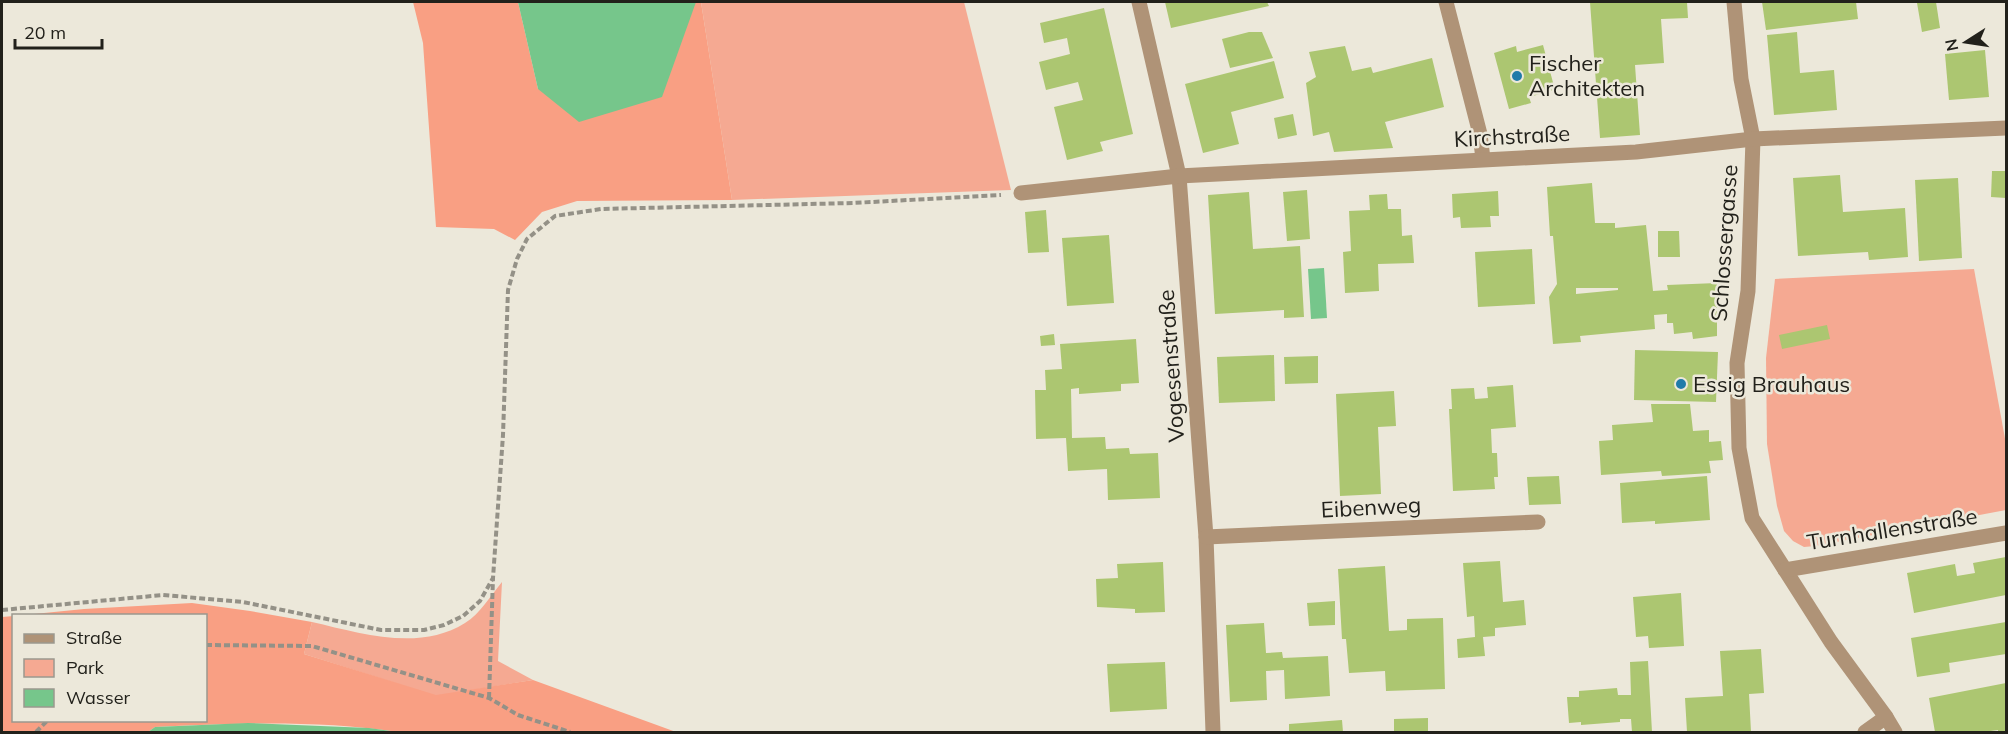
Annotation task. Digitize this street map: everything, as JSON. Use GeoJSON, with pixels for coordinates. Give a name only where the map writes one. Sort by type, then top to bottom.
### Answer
{"type":"FeatureCollection","features":[{"type":"Feature","properties":{"kind":"street","name":"Vogesenstraße"},"geometry":{"type":"LineString","coordinates":[[1139,2],[1179,176],[1206,537],[1213,732]]}},
{"type":"Feature","properties":{"kind":"street"},"geometry":{"type":"LineString","coordinates":[[1446,2],[1480,134],[1483,159]]}},
{"type":"Feature","properties":{"kind":"street","name":"Schlossergasse"},"geometry":{"type":"LineString","coordinates":[[1734,2],[1741,79],[1753,139],[1748,291],[1737,363],[1739,448],[1752,518],[1831,642],[1895,732]]}},
{"type":"Feature","properties":{"kind":"street","name":"Kirchstraße"},"geometry":{"type":"LineString","coordinates":[[1021,193],[1179,176],[1636,152],[1753,139],[2007,128]]}},
{"type":"Feature","properties":{"kind":"street","name":"Eibenweg"},"geometry":{"type":"LineString","coordinates":[[1206,537],[1538,522]]}},
{"type":"Feature","properties":{"kind":"street","name":"Turnhallenstraße"},"geometry":{"type":"LineString","coordinates":[[1785,570],[2007,533]]}},
{"type":"Feature","properties":{"kind":"street"},"geometry":{"type":"LineString","coordinates":[[1865,732],[1886,717]]}},
{"type":"Feature","properties":{"kind":"path"},"geometry":{"type":"LineString","coordinates":[[489,698],[508,290],[517,259],[527,239],[555,216],[601,209],[853,203],[1021,193]]}},
{"type":"Feature","properties":{"kind":"path"},"geometry":{"type":"LineString","coordinates":[[2,610],[162,595],[243,602],[381,630],[424,630],[444,625],[463,616],[480,601],[493,578]]}},
{"type":"Feature","properties":{"kind":"path"},"geometry":{"type":"LineString","coordinates":[[207,645],[312,646],[489,698],[518,715],[570,732]]}},
{"type":"Feature","properties":{"kind":"green space"},"geometry":{"type":"Polygon","coordinates":[[[701,2],[964,2],[1011,190],[732,200],[701,2]]]}},
{"type":"Feature","properties":{"kind":"green space"},"geometry":{"type":"Polygon","coordinates":[[[1974,269],[2006,444],[2006,510],[1815,546],[1804,547],[1793,541],[1784,531],[1777,506],[1767,444],[1766,358],[1775,279],[1974,269]]]}},
{"type":"Feature","properties":{"kind":"green space"},"geometry":{"type":"Polygon","coordinates":[[[502,582],[498,661],[533,680],[436,696],[304,654],[312,622],[389,638],[428,637],[447,632],[476,615],[502,582]]]}},
{"type":"Feature","properties":{"kind":"shaded area"},"geometry":{"type":"Polygon","coordinates":[[[413,2],[518,2],[538,89],[696,2],[701,2],[732,200],[577,201],[542,212],[515,240],[494,229],[436,227],[423,43],[413,2]]]}},
{"type":"Feature","properties":{"kind":"shaded area"},"geometry":{"type":"Polygon","coordinates":[[[192,603],[312,622],[304,654],[436,695],[533,680],[676,732],[398,732],[307,724],[216,724],[155,727],[148,732],[2,732],[2,617],[12,616],[12,722],[207,722],[207,614],[33,614],[192,603]]]}},
{"type":"Feature","properties":{"kind":"water"},"geometry":{"type":"Polygon","coordinates":[[[518,2],[696,2],[662,97],[579,122],[538,89],[518,2]]]}},
{"type":"Feature","properties":{"kind":"water"},"geometry":{"type":"Polygon","coordinates":[[[1324,268],[1327,318],[1311,319],[1308,269],[1324,268]]]}},
{"type":"Feature","properties":{"kind":"water"},"geometry":{"type":"Polygon","coordinates":[[[248,723],[369,728],[398,732],[148,732],[155,727],[248,723]]]}},
{"type":"Feature","properties":{"kind":"building"},"geometry":{"type":"Polygon","coordinates":[[[1165,2],[1267,2],[1269,6],[1171,28],[1165,2]]]}},
{"type":"Feature","properties":{"kind":"building"},"geometry":{"type":"Polygon","coordinates":[[[1590,2],[1687,2],[1688,18],[1661,19],[1664,63],[1635,65],[1640,135],[1600,138],[1590,2]]]}},
{"type":"Feature","properties":{"kind":"building"},"geometry":{"type":"Polygon","coordinates":[[[1762,2],[1856,2],[1858,19],[1766,30],[1762,2]]]}},
{"type":"Feature","properties":{"kind":"building"},"geometry":{"type":"Polygon","coordinates":[[[1936,2],[1940,28],[1922,32],[1917,3],[1936,2]]]}},
{"type":"Feature","properties":{"kind":"building"},"geometry":{"type":"Polygon","coordinates":[[[1104,8],[1133,134],[1100,142],[1103,151],[1067,160],[1054,107],[1083,100],[1078,82],[1046,90],[1039,62],[1070,54],[1067,38],[1044,43],[1040,23],[1104,8]]]}},
{"type":"Feature","properties":{"kind":"building"},"geometry":{"type":"Polygon","coordinates":[[[1249,32],[1262,32],[1273,58],[1230,68],[1222,39],[1249,32]]]}},
{"type":"Feature","properties":{"kind":"building"},"geometry":{"type":"Polygon","coordinates":[[[1797,32],[1800,73],[1834,70],[1837,110],[1774,115],[1767,35],[1797,32]]]}},
{"type":"Feature","properties":{"kind":"building"},"geometry":{"type":"Polygon","coordinates":[[[1543,45],[1555,90],[1529,97],[1531,103],[1509,109],[1494,53],[1516,46],[1517,52],[1543,45]]]}},
{"type":"Feature","properties":{"kind":"building"},"geometry":{"type":"Polygon","coordinates":[[[1345,46],[1352,71],[1371,67],[1373,73],[1432,58],[1444,107],[1385,122],[1393,148],[1334,152],[1329,132],[1313,136],[1306,83],[1316,77],[1309,52],[1345,46]]]}},
{"type":"Feature","properties":{"kind":"building"},"geometry":{"type":"Polygon","coordinates":[[[1985,50],[1989,97],[1949,100],[1945,54],[1985,50]]]}},
{"type":"Feature","properties":{"kind":"building"},"geometry":{"type":"Polygon","coordinates":[[[1274,61],[1284,98],[1231,112],[1239,144],[1203,153],[1185,84],[1274,61]]]}},
{"type":"Feature","properties":{"kind":"building"},"geometry":{"type":"Polygon","coordinates":[[[1293,114],[1297,135],[1278,139],[1274,118],[1293,114]]]}},
{"type":"Feature","properties":{"kind":"building"},"geometry":{"type":"Polygon","coordinates":[[[1992,171],[2006,171],[2006,198],[1991,197],[1992,171]]]}},
{"type":"Feature","properties":{"kind":"building"},"geometry":{"type":"Polygon","coordinates":[[[1840,175],[1843,212],[1905,208],[1908,257],[1869,260],[1868,252],[1798,256],[1793,178],[1840,175]]]}},
{"type":"Feature","properties":{"kind":"building"},"geometry":{"type":"Polygon","coordinates":[[[1958,178],[1962,258],[1919,261],[1915,180],[1958,178]]]}},
{"type":"Feature","properties":{"kind":"building"},"geometry":{"type":"Polygon","coordinates":[[[1592,183],[1595,223],[1615,223],[1615,228],[1646,225],[1653,291],[1668,290],[1667,285],[1717,283],[1717,336],[1693,339],[1692,332],[1674,334],[1673,323],[1667,323],[1667,314],[1654,315],[1655,329],[1580,336],[1581,342],[1553,344],[1549,297],[1557,284],[1553,236],[1550,236],[1547,187],[1592,183]],[[1576,288],[1576,294],[1618,290],[1618,288],[1576,288]]]}},
{"type":"Feature","properties":{"kind":"building"},"geometry":{"type":"Polygon","coordinates":[[[1307,190],[1310,239],[1287,241],[1283,192],[1307,190]]]}},
{"type":"Feature","properties":{"kind":"building"},"geometry":{"type":"Polygon","coordinates":[[[1498,191],[1499,216],[1490,216],[1491,227],[1461,228],[1460,217],[1453,218],[1452,194],[1498,191]]]}},
{"type":"Feature","properties":{"kind":"building"},"geometry":{"type":"Polygon","coordinates":[[[1249,192],[1253,249],[1300,246],[1304,317],[1284,318],[1284,310],[1215,314],[1208,195],[1249,192]]]}},
{"type":"Feature","properties":{"kind":"building"},"geometry":{"type":"Polygon","coordinates":[[[1387,194],[1388,209],[1401,209],[1402,236],[1412,235],[1414,263],[1378,264],[1379,291],[1345,293],[1343,252],[1351,251],[1349,211],[1370,210],[1369,195],[1387,194]]]}},
{"type":"Feature","properties":{"kind":"building"},"geometry":{"type":"Polygon","coordinates":[[[1046,210],[1049,252],[1028,253],[1025,212],[1046,210]]]}},
{"type":"Feature","properties":{"kind":"building"},"geometry":{"type":"Polygon","coordinates":[[[1658,231],[1679,231],[1680,257],[1658,257],[1658,231]]]}},
{"type":"Feature","properties":{"kind":"building"},"geometry":{"type":"Polygon","coordinates":[[[1109,235],[1114,303],[1067,306],[1062,238],[1109,235]]]}},
{"type":"Feature","properties":{"kind":"building"},"geometry":{"type":"Polygon","coordinates":[[[1532,249],[1535,304],[1478,307],[1475,252],[1532,249]]]}},
{"type":"Feature","properties":{"kind":"building"},"geometry":{"type":"Polygon","coordinates":[[[1827,325],[1830,339],[1782,349],[1779,335],[1827,325]]]}},
{"type":"Feature","properties":{"kind":"building"},"geometry":{"type":"Polygon","coordinates":[[[1054,334],[1055,345],[1041,346],[1040,336],[1054,334]]]}},
{"type":"Feature","properties":{"kind":"building"},"geometry":{"type":"Polygon","coordinates":[[[1136,339],[1139,383],[1121,384],[1121,391],[1079,394],[1079,388],[1071,389],[1072,438],[1105,437],[1106,449],[1129,448],[1130,454],[1158,453],[1160,498],[1108,500],[1107,469],[1068,471],[1066,438],[1036,439],[1035,390],[1046,390],[1045,370],[1062,369],[1060,344],[1136,339]]]}},
{"type":"Feature","properties":{"kind":"building"},"geometry":{"type":"Polygon","coordinates":[[[1635,350],[1718,352],[1716,402],[1634,400],[1635,350]]]}},
{"type":"Feature","properties":{"kind":"building"},"geometry":{"type":"Polygon","coordinates":[[[1274,355],[1275,401],[1219,403],[1217,357],[1274,355]]]}},
{"type":"Feature","properties":{"kind":"building"},"geometry":{"type":"Polygon","coordinates":[[[1318,356],[1318,383],[1285,384],[1284,357],[1318,356]]]}},
{"type":"Feature","properties":{"kind":"building"},"geometry":{"type":"Polygon","coordinates":[[[1513,385],[1516,427],[1491,429],[1492,453],[1497,453],[1498,477],[1494,477],[1495,489],[1453,491],[1449,409],[1452,409],[1451,389],[1474,388],[1475,399],[1488,398],[1487,387],[1513,385]]]}},
{"type":"Feature","properties":{"kind":"building"},"geometry":{"type":"Polygon","coordinates":[[[1394,391],[1396,426],[1378,427],[1381,494],[1340,496],[1336,394],[1394,391]]]}},
{"type":"Feature","properties":{"kind":"building"},"geometry":{"type":"Polygon","coordinates":[[[1651,404],[1690,404],[1693,431],[1709,430],[1709,442],[1721,441],[1723,460],[1709,461],[1711,473],[1662,476],[1661,471],[1601,475],[1599,441],[1613,440],[1612,425],[1653,422],[1651,404]]]}},
{"type":"Feature","properties":{"kind":"building"},"geometry":{"type":"Polygon","coordinates":[[[1559,476],[1561,504],[1529,505],[1527,477],[1559,476]]]}},
{"type":"Feature","properties":{"kind":"building"},"geometry":{"type":"Polygon","coordinates":[[[1707,476],[1710,520],[1655,524],[1655,521],[1622,523],[1620,483],[1707,476]]]}},
{"type":"Feature","properties":{"kind":"building"},"geometry":{"type":"Polygon","coordinates":[[[2006,557],[2006,595],[1914,613],[1907,573],[1955,564],[1957,576],[1975,573],[1973,563],[2006,557]]]}},
{"type":"Feature","properties":{"kind":"building"},"geometry":{"type":"Polygon","coordinates":[[[1500,561],[1503,602],[1524,600],[1526,625],[1495,628],[1495,636],[1483,637],[1485,656],[1458,658],[1457,639],[1475,637],[1474,616],[1467,617],[1463,563],[1500,561]]]}},
{"type":"Feature","properties":{"kind":"building"},"geometry":{"type":"Polygon","coordinates":[[[1163,562],[1165,612],[1135,613],[1135,609],[1097,607],[1096,579],[1118,578],[1117,564],[1163,562]]]}},
{"type":"Feature","properties":{"kind":"building"},"geometry":{"type":"Polygon","coordinates":[[[1385,566],[1389,631],[1407,630],[1407,619],[1443,618],[1445,689],[1386,691],[1385,671],[1349,673],[1346,639],[1342,639],[1338,569],[1385,566]]]}},
{"type":"Feature","properties":{"kind":"building"},"geometry":{"type":"Polygon","coordinates":[[[1681,593],[1684,646],[1649,648],[1648,636],[1636,637],[1633,597],[1681,593]]]}},
{"type":"Feature","properties":{"kind":"building"},"geometry":{"type":"Polygon","coordinates":[[[1335,601],[1335,625],[1309,626],[1307,603],[1335,601]]]}},
{"type":"Feature","properties":{"kind":"building"},"geometry":{"type":"Polygon","coordinates":[[[2006,622],[2006,654],[1949,663],[1950,672],[1917,677],[1911,638],[2006,622]]]}},
{"type":"Feature","properties":{"kind":"building"},"geometry":{"type":"Polygon","coordinates":[[[1264,623],[1266,653],[1282,652],[1283,658],[1328,656],[1330,696],[1285,699],[1284,670],[1266,671],[1267,700],[1230,702],[1226,625],[1264,623]]]}},
{"type":"Feature","properties":{"kind":"building"},"geometry":{"type":"Polygon","coordinates":[[[1761,649],[1764,693],[1749,694],[1751,732],[1687,732],[1685,698],[1723,696],[1720,651],[1761,649]]]}},
{"type":"Feature","properties":{"kind":"building"},"geometry":{"type":"Polygon","coordinates":[[[1648,661],[1652,732],[1632,732],[1631,719],[1581,725],[1581,722],[1569,723],[1567,697],[1579,697],[1579,691],[1617,688],[1618,695],[1631,695],[1630,662],[1648,661]]]}},
{"type":"Feature","properties":{"kind":"building"},"geometry":{"type":"Polygon","coordinates":[[[1165,662],[1167,709],[1110,712],[1107,664],[1165,662]]]}},
{"type":"Feature","properties":{"kind":"building"},"geometry":{"type":"Polygon","coordinates":[[[2006,683],[2006,732],[1998,732],[1998,730],[1935,732],[1929,698],[2006,683]]]}},
{"type":"Feature","properties":{"kind":"building"},"geometry":{"type":"Polygon","coordinates":[[[1428,718],[1428,732],[1394,732],[1394,719],[1428,718]]]}},
{"type":"Feature","properties":{"kind":"building"},"geometry":{"type":"Polygon","coordinates":[[[1342,720],[1343,732],[1289,732],[1289,724],[1342,720]]]}},
{"type":"Feature","properties":{"kind":"place","name":"Fischer Architekten"},"geometry":{"type":"Point","coordinates":[1517,76]}},
{"type":"Feature","properties":{"kind":"place","name":"Essig Brauhaus"},"geometry":{"type":"Point","coordinates":[1681,384]}}]}
